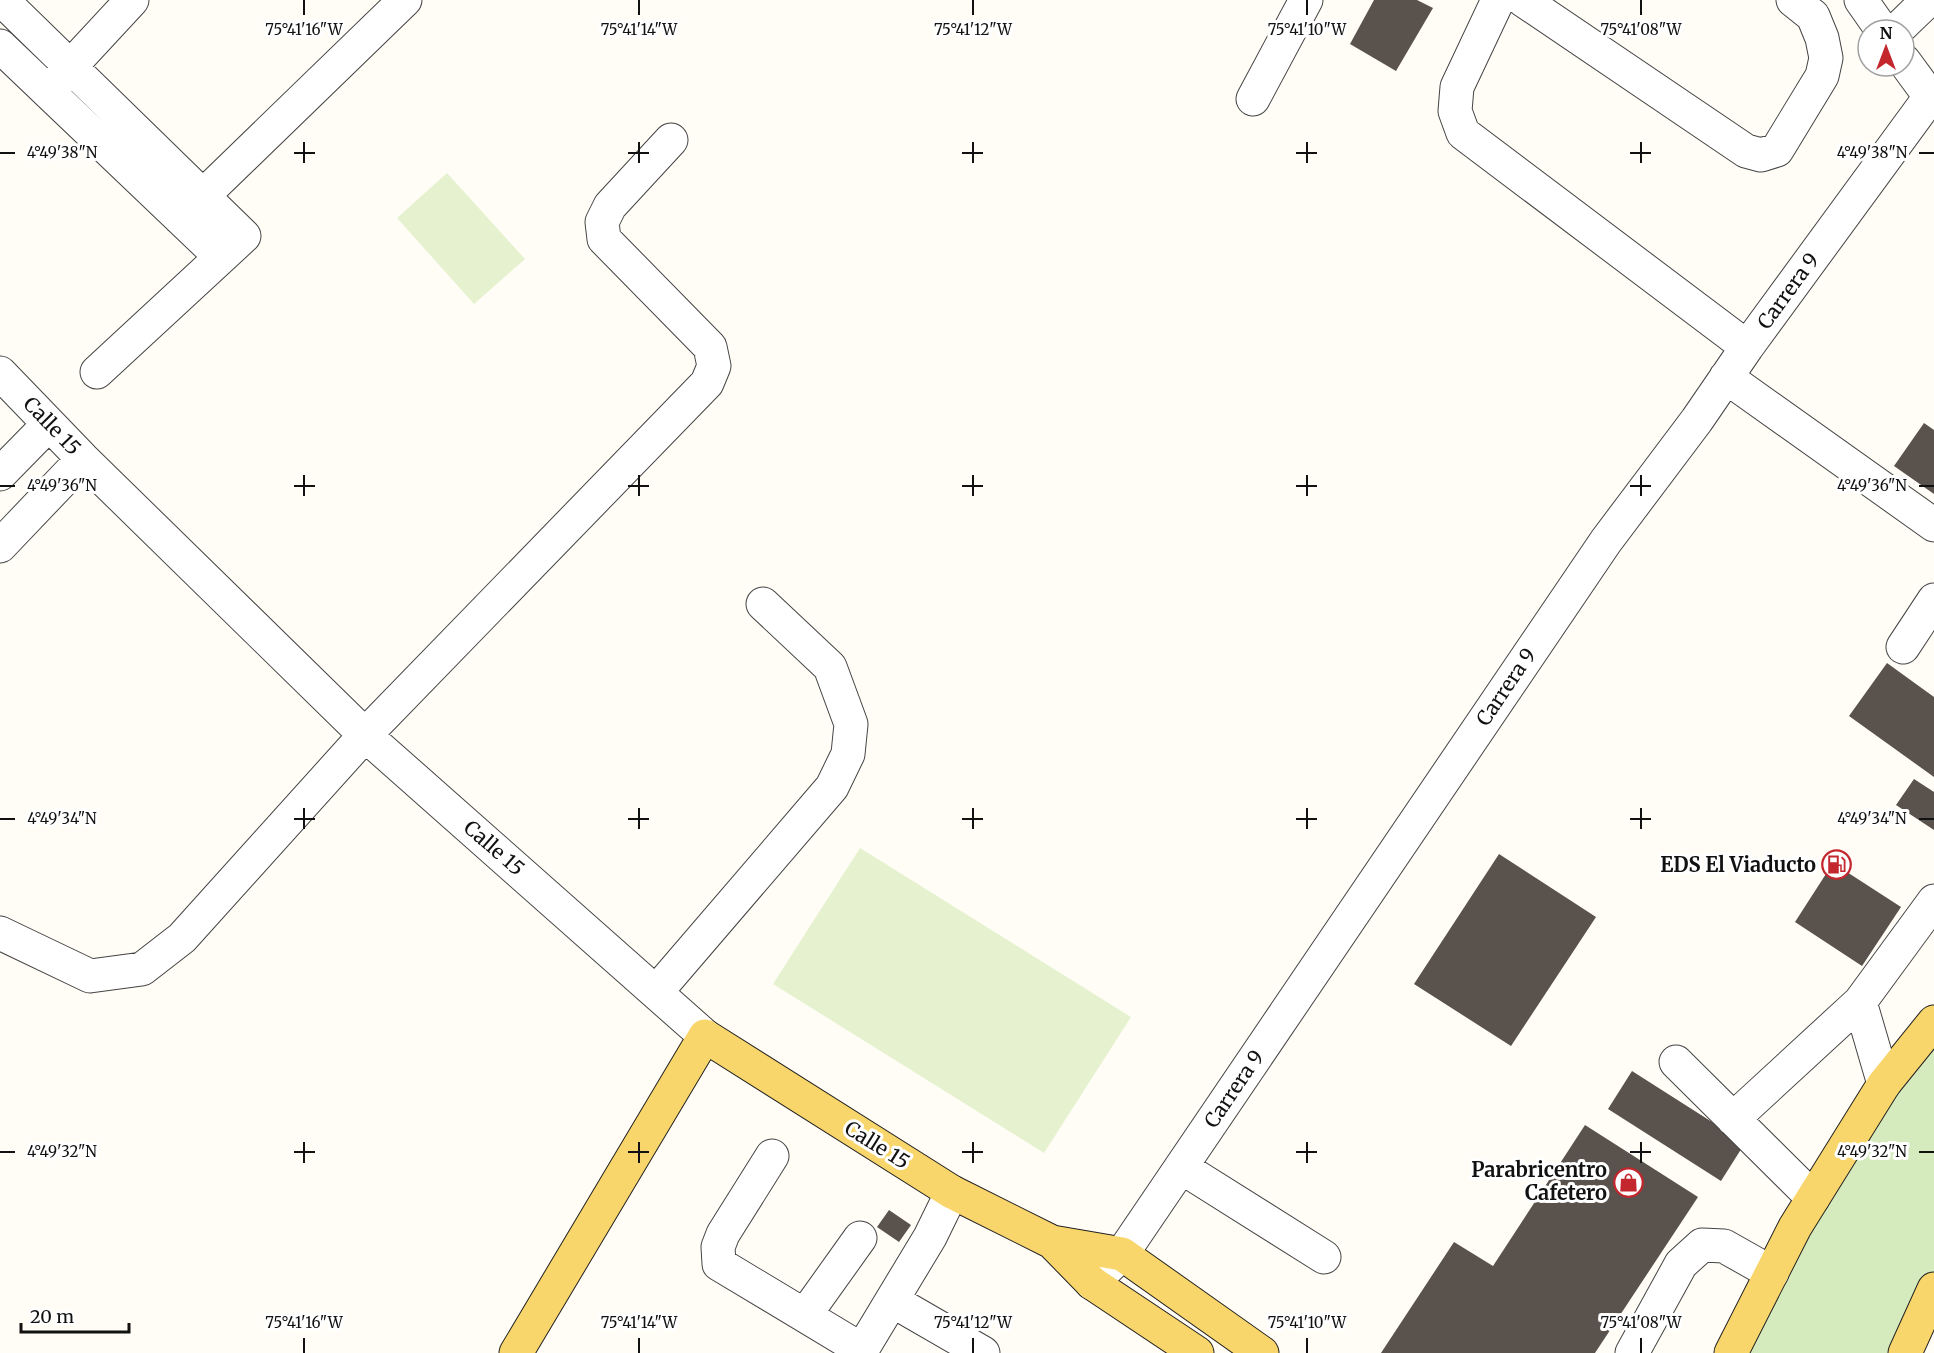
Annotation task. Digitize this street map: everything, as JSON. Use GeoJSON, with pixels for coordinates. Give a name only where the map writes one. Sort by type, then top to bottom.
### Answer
{"type":"FeatureCollection","features":[{"type":"Feature","properties":{"kind":"main road"},"geometry":{"type":"LineString","coordinates":[[1731,1353],[1813,1198],[1884,1084],[1934,1022]]}},
{"type":"Feature","properties":{"kind":"main road","name":"Calle 15"},"geometry":{"type":"LineString","coordinates":[[705,1036],[952,1192],[1052,1242],[1122,1254],[1262,1353]]}},
{"type":"Feature","properties":{"kind":"main road"},"geometry":{"type":"LineString","coordinates":[[516,1353],[705,1036]]}},
{"type":"Feature","properties":{"kind":"main road","name":"Calle 15"},"geometry":{"type":"LineString","coordinates":[[1052,1242],[1092,1283],[1197,1353]]}},
{"type":"Feature","properties":{"kind":"main road"},"geometry":{"type":"LineString","coordinates":[[1905,1353],[1934,1289]]}},
{"type":"Feature","properties":{"kind":"street"},"geometry":{"type":"LineString","coordinates":[[2,0],[70,67],[192,207]]}},
{"type":"Feature","properties":{"kind":"street"},"geometry":{"type":"LineString","coordinates":[[47,91],[132,0]]}},
{"type":"Feature","properties":{"kind":"street"},"geometry":{"type":"LineString","coordinates":[[192,207],[405,0]]}},
{"type":"Feature","properties":{"kind":"street"},"geometry":{"type":"LineString","coordinates":[[1253,99],[1306,0]]}},
{"type":"Feature","properties":{"kind":"street"},"geometry":{"type":"LineString","coordinates":[[1498,0],[1457,87],[1455,111],[1463,133],[1747,347]]}},
{"type":"Feature","properties":{"kind":"street"},"geometry":{"type":"LineString","coordinates":[[1523,0],[1746,151],[1761,155],[1777,150],[1822,76],[1826,58],[1822,38],[1813,16],[1793,0]]}},
{"type":"Feature","properties":{"kind":"street"},"geometry":{"type":"LineString","coordinates":[[1861,0],[1874,18]]}},
{"type":"Feature","properties":{"kind":"street"},"geometry":{"type":"LineString","coordinates":[[1909,18],[1928,0]]}},
{"type":"Feature","properties":{"kind":"street"},"geometry":{"type":"LineString","coordinates":[[0,46],[47,91],[192,207],[233,246],[97,372]]}},
{"type":"Feature","properties":{"kind":"street"},"geometry":{"type":"LineString","coordinates":[[1916,77],[1932,99]]}},
{"type":"Feature","properties":{"kind":"street","name":"Carrera 9"},"geometry":{"type":"LineString","coordinates":[[1092,1283],[1122,1254],[1606,541],[1932,99]]}},
{"type":"Feature","properties":{"kind":"street"},"geometry":{"type":"LineString","coordinates":[[0,933],[90,976],[142,969],[182,938],[365,735],[707,383],[714,366],[710,347],[604,239],[602,222],[610,206],[671,140]]}},
{"type":"Feature","properties":{"kind":"street","name":"Calle 15"},"geometry":{"type":"LineString","coordinates":[[0,373],[83,459],[365,735],[657,991],[705,1036]]}},
{"type":"Feature","properties":{"kind":"street"},"geometry":{"type":"LineString","coordinates":[[1726,376],[1934,525]]}},
{"type":"Feature","properties":{"kind":"street"},"geometry":{"type":"LineString","coordinates":[[0,474],[49,424]]}},
{"type":"Feature","properties":{"kind":"street"},"geometry":{"type":"LineString","coordinates":[[0,546],[83,459]]}},
{"type":"Feature","properties":{"kind":"street"},"geometry":{"type":"LineString","coordinates":[[1903,647],[1934,600]]}},
{"type":"Feature","properties":{"kind":"street"},"geometry":{"type":"LineString","coordinates":[[657,991],[832,787],[848,754],[851,724],[830,667],[763,604]]}},
{"type":"Feature","properties":{"kind":"street"},"geometry":{"type":"LineString","coordinates":[[1733,1119],[1860,1002],[1934,901]]}},
{"type":"Feature","properties":{"kind":"street"},"geometry":{"type":"LineString","coordinates":[[1860,1002],[1884,1084]]}},
{"type":"Feature","properties":{"kind":"street"},"geometry":{"type":"LineString","coordinates":[[1676,1062],[1813,1198]]}},
{"type":"Feature","properties":{"kind":"street"},"geometry":{"type":"LineString","coordinates":[[772,1156],[723,1234],[718,1247],[719,1264],[861,1351],[893,1301],[952,1192]]}},
{"type":"Feature","properties":{"kind":"street"},"geometry":{"type":"LineString","coordinates":[[1181,1167],[1324,1257]]}},
{"type":"Feature","properties":{"kind":"street"},"geometry":{"type":"LineString","coordinates":[[805,1315],[860,1238]]}},
{"type":"Feature","properties":{"kind":"street"},"geometry":{"type":"LineString","coordinates":[[1632,1353],[1681,1264],[1702,1245],[1724,1246],[1772,1274]]}},
{"type":"Feature","properties":{"kind":"street"},"geometry":{"type":"LineString","coordinates":[[893,1301],[983,1353]]}},
{"type":"Feature","properties":{"kind":"green space"},"geometry":{"type":"Polygon","coordinates":[[[447,173],[525,259],[474,304],[397,218],[447,173]]]}},
{"type":"Feature","properties":{"kind":"green space"},"geometry":{"type":"Polygon","coordinates":[[[860,848],[1131,1017],[1044,1153],[773,984],[860,848]]]}},
{"type":"Feature","properties":{"kind":"green space"},"geometry":{"type":"Polygon","coordinates":[[[1934,1022],[1934,1289],[1905,1353],[1731,1353],[1934,1022]]]}},
{"type":"Feature","properties":{"kind":"building"},"geometry":{"type":"Polygon","coordinates":[[[1374,0],[1417,0],[1433,8],[1396,71],[1350,44],[1374,0]]]}},
{"type":"Feature","properties":{"kind":"building"},"geometry":{"type":"Polygon","coordinates":[[[1924,423],[1934,430],[1934,494],[1894,466],[1924,423]]]}},
{"type":"Feature","properties":{"kind":"building"},"geometry":{"type":"Polygon","coordinates":[[[1887,663],[1934,697],[1934,777],[1849,716],[1887,663]]]}},
{"type":"Feature","properties":{"kind":"building"},"geometry":{"type":"Polygon","coordinates":[[[1914,779],[1934,792],[1934,830],[1896,805],[1914,779]]]}},
{"type":"Feature","properties":{"kind":"building"},"geometry":{"type":"Polygon","coordinates":[[[1499,854],[1596,917],[1511,1046],[1414,984],[1499,854]]]}},
{"type":"Feature","properties":{"kind":"building"},"geometry":{"type":"Polygon","coordinates":[[[1833,863],[1901,907],[1862,966],[1795,922],[1833,863]]]}},
{"type":"Feature","properties":{"kind":"building"},"geometry":{"type":"Polygon","coordinates":[[[1632,1071],[1745,1143],[1721,1181],[1608,1109],[1632,1071]]]}},
{"type":"Feature","properties":{"kind":"building"},"geometry":{"type":"Polygon","coordinates":[[[1585,1125],[1698,1197],[1595,1353],[1381,1353],[1454,1242],[1493,1266],[1585,1125]]]}},
{"type":"Feature","properties":{"kind":"building"},"geometry":{"type":"Polygon","coordinates":[[[889,1210],[911,1225],[899,1242],[877,1227],[889,1210]]]}},
{"type":"Feature","properties":{"kind":"place","name":"EDS El Viaducto"},"geometry":{"type":"Point","coordinates":[1837,865]}},
{"type":"Feature","properties":{"kind":"place","name":"Parabricentro Cafetero"},"geometry":{"type":"Point","coordinates":[1628,1182]}}]}
